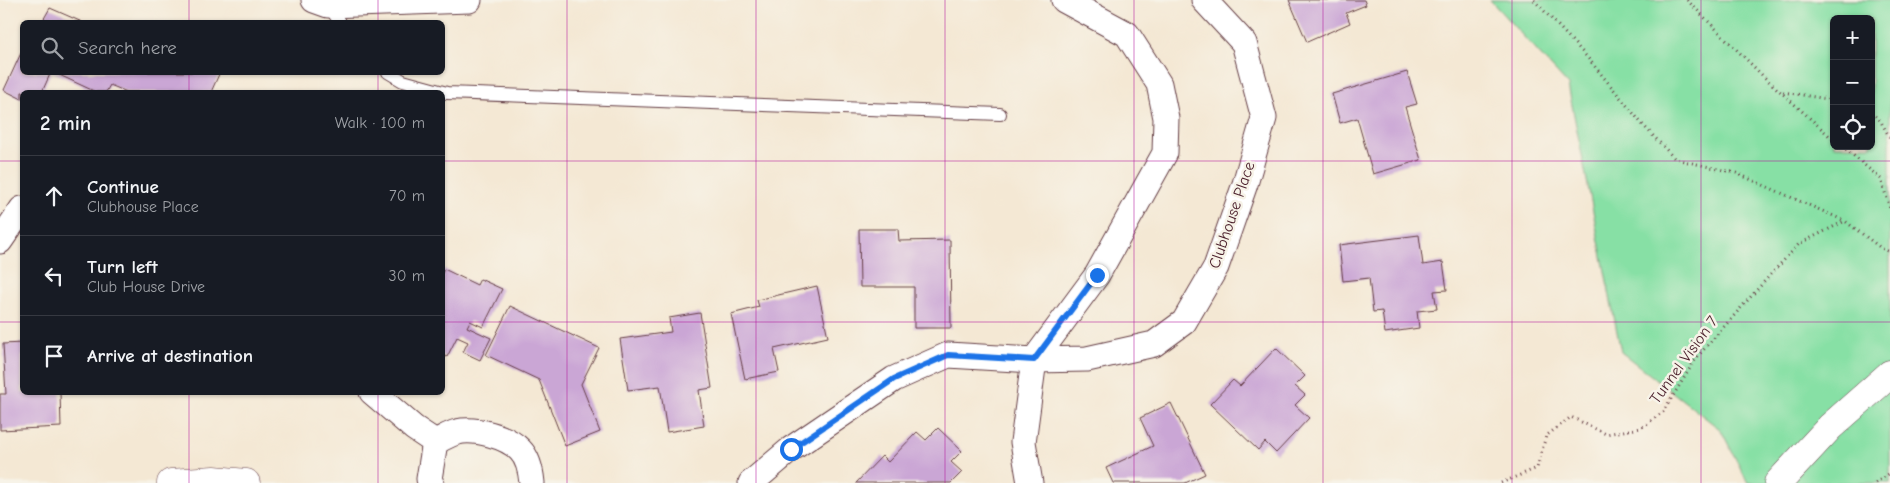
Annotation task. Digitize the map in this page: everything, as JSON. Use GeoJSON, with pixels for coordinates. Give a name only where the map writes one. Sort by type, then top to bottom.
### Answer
{"type":"FeatureCollection","features":[{"type":"Feature","properties":{"kind":"main road"},"geometry":{"type":"LineString","coordinates":[[1778,483],[1830,427],[1890,374]]}},
{"type":"Feature","properties":{"kind":"main road"},"geometry":{"type":"LineString","coordinates":[[171,483],[214,480],[246,483]]}},
{"type":"Feature","properties":{"kind":"street"},"geometry":{"type":"LineString","coordinates":[[327,9],[469,0]]}},
{"type":"Feature","properties":{"kind":"street"},"geometry":{"type":"LineString","coordinates":[[1030,483],[1023,442],[1034,360],[1097,275],[1166,153],[1166,118],[1159,84],[1127,34],[1064,0]]}},
{"type":"Feature","properties":{"kind":"street","name":"Clubhouse Place"},"geometry":{"type":"LineString","coordinates":[[751,483],[791,449],[894,379],[948,355],[1034,360],[1087,360],[1154,344],[1184,322],[1216,267],[1245,184],[1264,118],[1244,44],[1204,0]]}},
{"type":"Feature","properties":{"kind":"street"},"geometry":{"type":"LineString","coordinates":[[0,241],[20,212]]}},
{"type":"Feature","properties":{"kind":"street"},"geometry":{"type":"LineString","coordinates":[[376,395],[414,428],[435,442]]}},
{"type":"Feature","properties":{"kind":"street"},"geometry":{"type":"LineString","coordinates":[[435,442],[456,432],[478,432],[504,440],[520,450],[531,470],[532,483]]}},
{"type":"Feature","properties":{"kind":"street"},"geometry":{"type":"LineString","coordinates":[[431,483],[429,479],[435,442]]}},
{"type":"Feature","properties":{"kind":"lane"},"geometry":{"type":"LineString","coordinates":[[392,75],[403,82],[435,90]]}},
{"type":"Feature","properties":{"kind":"lane"},"geometry":{"type":"LineString","coordinates":[[445,92],[1000,114]]}},
{"type":"Feature","properties":{"kind":"path"},"geometry":{"type":"LineString","coordinates":[[1534,0],[1587,57],[1643,125],[1675,159],[1736,173],[1844,221],[1881,248],[1890,252]]}},
{"type":"Feature","properties":{"kind":"path"},"geometry":{"type":"LineString","coordinates":[[1687,0],[1780,92],[1830,136]]}},
{"type":"Feature","properties":{"kind":"path"},"geometry":{"type":"LineString","coordinates":[[1780,92],[1830,99]]}},
{"type":"Feature","properties":{"kind":"path"},"geometry":{"type":"LineString","coordinates":[[1875,116],[1880,120],[1890,138]]}},
{"type":"Feature","properties":{"kind":"path"},"geometry":{"type":"LineString","coordinates":[[1847,150],[1881,179],[1890,209]]}},
{"type":"Feature","properties":{"kind":"path","name":"Tunnel Vision 7"},"geometry":{"type":"LineString","coordinates":[[1501,483],[1537,468],[1546,436],[1571,417],[1606,434],[1641,428],[1663,412],[1697,357],[1799,244],[1844,221]]}},
{"type":"Feature","properties":{"kind":"path"},"geometry":{"type":"LineString","coordinates":[[1875,483],[1890,473]]}},
{"type":"Feature","properties":{"kind":"green space"},"geometry":{"type":"Polygon","coordinates":[[[1490,0],[1890,0],[1890,483],[1748,483],[1721,430],[1621,352],[1568,85],[1490,0]]]}},
{"type":"Feature","properties":{"kind":"building"},"geometry":{"type":"Polygon","coordinates":[[[1289,0],[1364,0],[1366,5],[1346,13],[1350,23],[1307,42],[1289,0]]]}},
{"type":"Feature","properties":{"kind":"building"},"geometry":{"type":"Polygon","coordinates":[[[50,8],[77,20],[43,20],[50,8]]]}},
{"type":"Feature","properties":{"kind":"building"},"geometry":{"type":"Polygon","coordinates":[[[20,55],[20,75],[50,75],[43,90],[20,90],[20,98],[4,90],[20,55]]]}},
{"type":"Feature","properties":{"kind":"building"},"geometry":{"type":"Polygon","coordinates":[[[1407,72],[1417,104],[1405,107],[1421,160],[1373,174],[1357,118],[1340,123],[1332,94],[1407,72]]]}},
{"type":"Feature","properties":{"kind":"building"},"geometry":{"type":"Polygon","coordinates":[[[59,75],[219,75],[212,90],[122,90],[110,85],[107,90],[92,90],[59,75]]]}},
{"type":"Feature","properties":{"kind":"building"},"geometry":{"type":"Polygon","coordinates":[[[859,229],[898,229],[899,241],[950,240],[951,328],[914,328],[914,287],[860,287],[859,229]]]}},
{"type":"Feature","properties":{"kind":"building"},"geometry":{"type":"Polygon","coordinates":[[[1419,235],[1423,265],[1443,262],[1447,290],[1434,291],[1437,309],[1417,311],[1419,328],[1385,333],[1382,311],[1373,312],[1369,278],[1343,281],[1339,245],[1419,235]]]}},
{"type":"Feature","properties":{"kind":"building"},"geometry":{"type":"Polygon","coordinates":[[[445,269],[477,285],[480,279],[502,289],[483,327],[470,321],[467,327],[491,338],[480,360],[463,352],[468,342],[457,337],[447,357],[445,356],[445,269]]]}},
{"type":"Feature","properties":{"kind":"building"},"geometry":{"type":"Polygon","coordinates":[[[817,286],[828,337],[774,349],[779,372],[745,379],[731,314],[759,307],[757,300],[817,286]]]}},
{"type":"Feature","properties":{"kind":"building"},"geometry":{"type":"Polygon","coordinates":[[[510,306],[599,348],[581,384],[600,432],[565,446],[539,380],[486,355],[510,306]]]}},
{"type":"Feature","properties":{"kind":"building"},"geometry":{"type":"Polygon","coordinates":[[[700,313],[712,388],[699,390],[704,426],[667,432],[660,386],[628,390],[620,339],[671,332],[669,318],[700,313]]]}},
{"type":"Feature","properties":{"kind":"building"},"geometry":{"type":"Polygon","coordinates":[[[20,343],[20,395],[60,395],[61,427],[0,430],[0,394],[6,394],[3,344],[20,343]]]}},
{"type":"Feature","properties":{"kind":"building"},"geometry":{"type":"Polygon","coordinates":[[[1276,348],[1305,376],[1295,386],[1305,395],[1295,405],[1309,418],[1276,453],[1265,442],[1258,450],[1210,404],[1233,380],[1240,386],[1276,348]]]}},
{"type":"Feature","properties":{"kind":"building"},"geometry":{"type":"Polygon","coordinates":[[[1171,403],[1205,474],[1185,483],[1113,483],[1106,468],[1153,446],[1140,418],[1171,403]]]}},
{"type":"Feature","properties":{"kind":"building"},"geometry":{"type":"Polygon","coordinates":[[[938,428],[962,451],[951,462],[962,472],[951,483],[856,483],[882,456],[888,462],[917,432],[926,440],[938,428]]]}},
{"type":"Feature","properties":{"kind":"route"},"geometry":{"type":"LineString","coordinates":[[791,449],[894,379],[948,355],[1034,360],[1097,275]]}}]}
